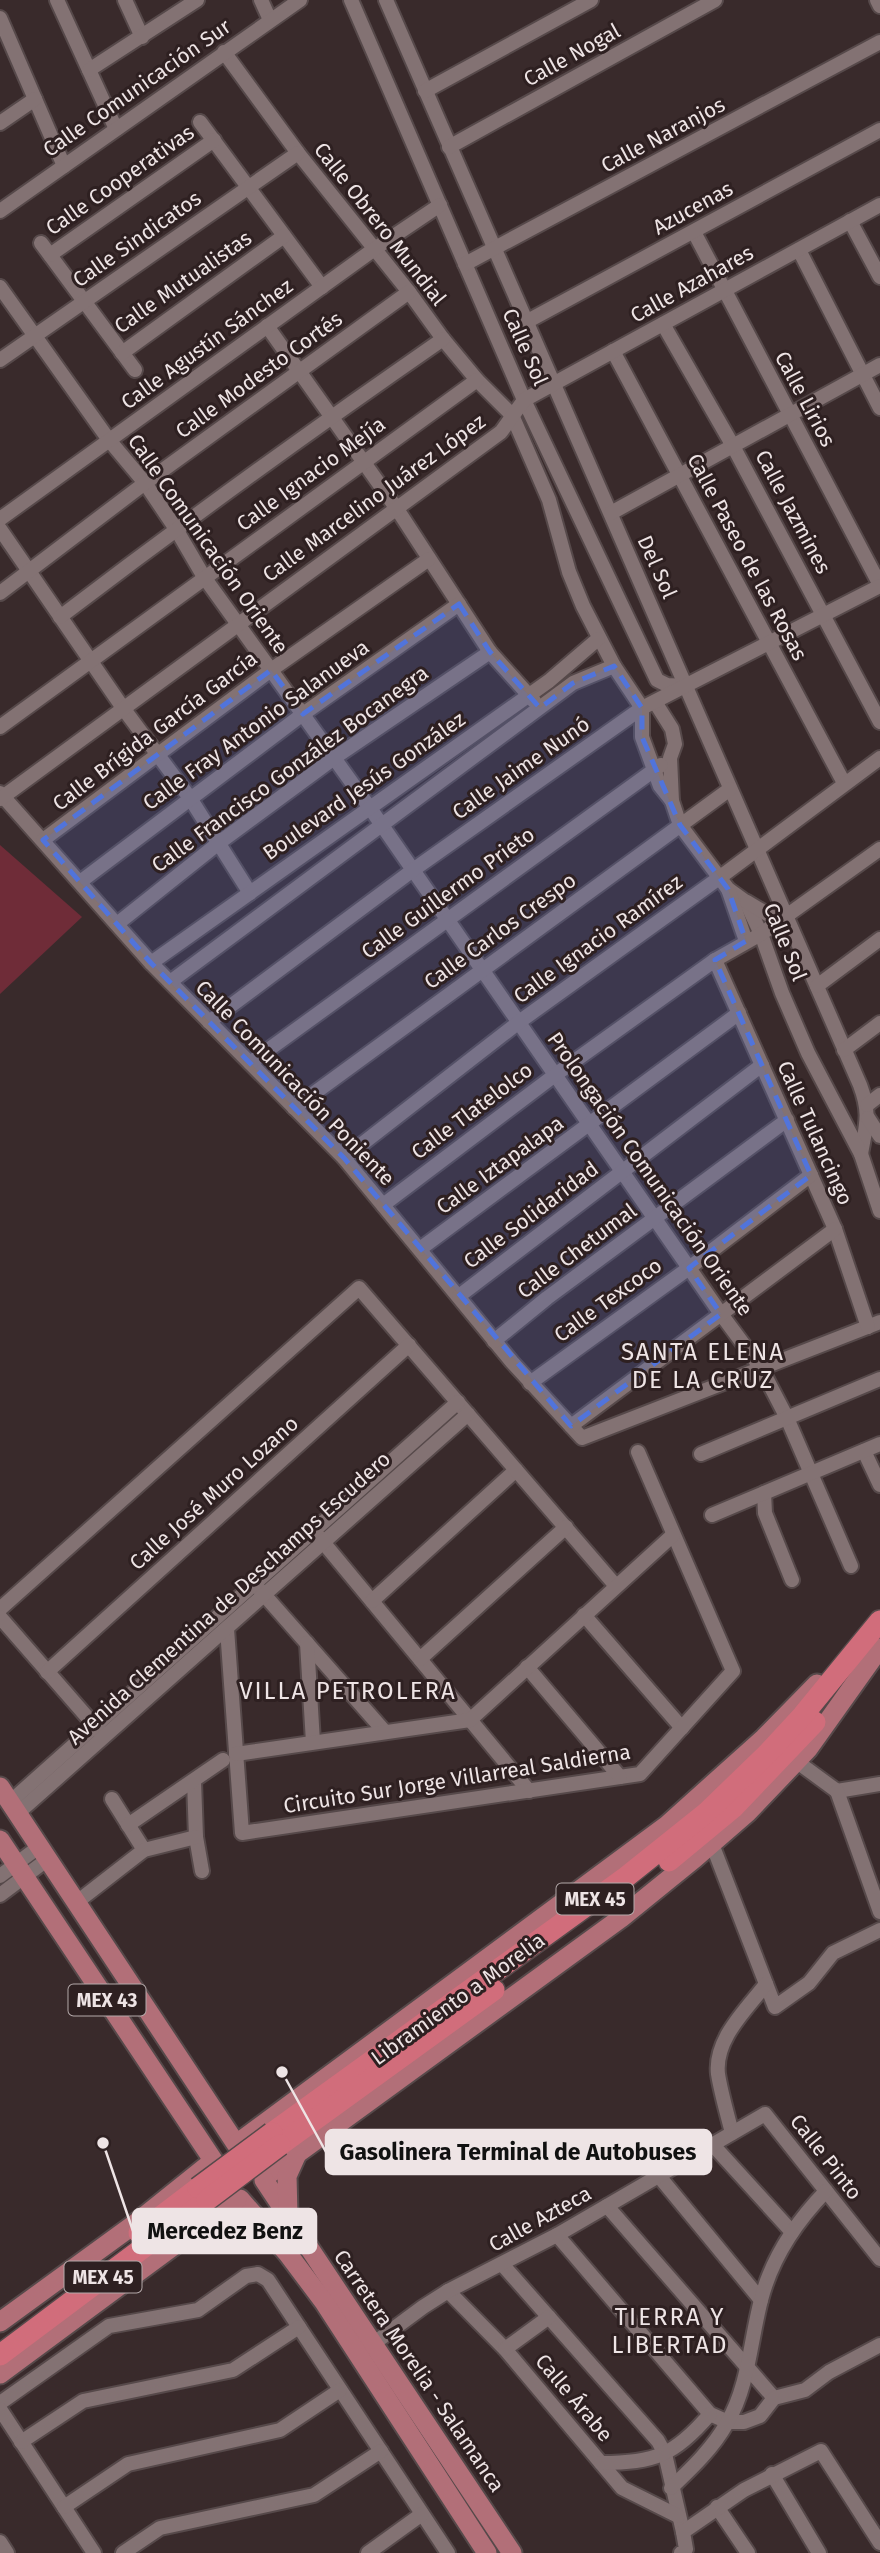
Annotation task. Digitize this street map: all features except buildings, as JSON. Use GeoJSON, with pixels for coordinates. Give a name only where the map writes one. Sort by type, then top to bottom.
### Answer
{"type":"FeatureCollection","features":[{"type":"Feature","properties":{"kind":"highway","name":"Libramiento a Morelia"},"geometry":{"type":"LineString","coordinates":[[280,2138],[626,1877],[706,1813],[803,1715],[880,1619]]}},
{"type":"Feature","properties":{"kind":"highway","name":"Libramiento a Morelia"},"geometry":{"type":"LineString","coordinates":[[0,2338],[197,2190],[280,2138],[626,1895],[733,1808],[789,1752],[880,1646]]}},
{"type":"Feature","properties":{"kind":"highway","name":"Libramiento a Morelia"},"geometry":{"type":"LineString","coordinates":[[0,2355],[197,2190]]}},
{"type":"Feature","properties":{"kind":"main road"},"geometry":{"type":"LineString","coordinates":[[0,2322],[136,2223],[197,2190],[222,2148],[237,2143],[280,2138],[621,1918],[748,1812],[796,1761],[842,1704],[880,1646]]}},
{"type":"Feature","properties":{"kind":"main road","name":"MEX 43"},"geometry":{"type":"LineString","coordinates":[[10,1801],[237,2143],[254,2148],[261,2156],[265,2166],[265,2178]]}},
{"type":"Feature","properties":{"kind":"main road","name":"MEX 43"},"geometry":{"type":"LineString","coordinates":[[0,1840],[186,2119],[212,2161],[210,2172],[215,2187],[222,2194],[239,2199]]}},
{"type":"Feature","properties":{"kind":"main road"},"geometry":{"type":"LineString","coordinates":[[197,2190],[191,2173],[195,2153],[186,2119],[211,2103],[220,2114],[237,2123],[280,2138]]}},
{"type":"Feature","properties":{"kind":"main road"},"geometry":{"type":"LineString","coordinates":[[0,2374],[173,2245],[239,2199],[256,2192],[265,2178],[280,2138]]}},
{"type":"Feature","properties":{"kind":"main road"},"geometry":{"type":"LineString","coordinates":[[280,2138],[287,2176],[288,2216]]}},
{"type":"Feature","properties":{"kind":"main road","name":"Carretera Morelia - Salamanca"},"geometry":{"type":"LineString","coordinates":[[265,2178],[512,2553]]}},
{"type":"Feature","properties":{"kind":"main road","name":"Carretera Morelia - Salamanca"},"geometry":{"type":"LineString","coordinates":[[239,2199],[269,2231],[324,2302],[487,2553]]}},
{"type":"Feature","properties":{"kind":"main road"},"geometry":{"type":"LineString","coordinates":[[173,2245],[203,2230],[219,2226],[253,2227],[269,2231]]}},
{"type":"Feature","properties":{"kind":"main road"},"geometry":{"type":"LineString","coordinates":[[489,2518],[498,2553]]}},
{"type":"Feature","properties":{"kind":"street"},"geometry":{"type":"LineString","coordinates":[[57,0],[116,129]]}},
{"type":"Feature","properties":{"kind":"street"},"geometry":{"type":"LineString","coordinates":[[125,0],[142,37]]}},
{"type":"Feature","properties":{"kind":"street"},"geometry":{"type":"LineString","coordinates":[[89,69],[197,0]]}},
{"type":"Feature","properties":{"kind":"street"},"geometry":{"type":"LineString","coordinates":[[261,0],[270,20]]}},
{"type":"Feature","properties":{"kind":"street","name":"Calle Comunicación Sur"},"geometry":{"type":"LineString","coordinates":[[0,211],[300,0]]}},
{"type":"Feature","properties":{"kind":"street","name":"Calle Sol"},"geometry":{"type":"LineString","coordinates":[[351,0],[524,400],[657,680],[667,685],[686,686]]}},
{"type":"Feature","properties":{"kind":"street","name":"Del Sol"},"geometry":{"type":"LineString","coordinates":[[386,0],[757,849],[783,919],[817,986],[867,1111],[880,1136]]}},
{"type":"Feature","properties":{"kind":"street"},"geometry":{"type":"LineString","coordinates":[[425,91],[591,0]]}},
{"type":"Feature","properties":{"kind":"street","name":"Calle Nogal"},"geometry":{"type":"LineString","coordinates":[[449,146],[715,0]]}},
{"type":"Feature","properties":{"kind":"street"},"geometry":{"type":"LineString","coordinates":[[877,0],[880,6]]}},
{"type":"Feature","properties":{"kind":"street"},"geometry":{"type":"LineString","coordinates":[[2,26],[64,166]]}},
{"type":"Feature","properties":{"kind":"street","name":"Calle Naranjos"},"geometry":{"type":"LineString","coordinates":[[466,264],[880,42]]}},
{"type":"Feature","properties":{"kind":"street","name":"Calle Obrero Mundial"},"geometry":{"type":"LineString","coordinates":[[224,52],[298,153],[443,339],[477,380],[512,415]]}},
{"type":"Feature","properties":{"kind":"street"},"geometry":{"type":"LineString","coordinates":[[0,123],[35,99]]}},
{"type":"Feature","properties":{"kind":"street","name":"Calle Cooperativas"},"geometry":{"type":"LineString","coordinates":[[200,122],[248,187]]}},
{"type":"Feature","properties":{"kind":"street","name":"Azucenas"},"geometry":{"type":"LineString","coordinates":[[526,322],[880,130]]}},
{"type":"Feature","properties":{"kind":"street","name":"Calle Cooperativas"},"geometry":{"type":"LineString","coordinates":[[84,301],[46,248],[214,140]]}},
{"type":"Feature","properties":{"kind":"street","name":"Calle Sindicatos"},"geometry":{"type":"LineString","coordinates":[[0,360],[298,153]]}},
{"type":"Feature","properties":{"kind":"street","name":"Calle Mutualistas"},"geometry":{"type":"LineString","coordinates":[[248,187],[322,287]]}},
{"type":"Feature","properties":{"kind":"street","name":"Calle Agustín Sánchez"},"geometry":{"type":"LineString","coordinates":[[0,519],[373,250],[440,205]]}},
{"type":"Feature","properties":{"kind":"street","name":"Calle Azahares"},"geometry":{"type":"LineString","coordinates":[[524,400],[880,205]]}},
{"type":"Feature","properties":{"kind":"street"},"geometry":{"type":"LineString","coordinates":[[850,221],[880,276]]}},
{"type":"Feature","properties":{"kind":"street","name":"Calle Lirios"},"geometry":{"type":"LineString","coordinates":[[694,232],[880,585]]}},
{"type":"Feature","properties":{"kind":"street","name":"Calle Mutualistas"},"geometry":{"type":"LineString","coordinates":[[84,301],[122,353],[285,236]]}},
{"type":"Feature","properties":{"kind":"street"},"geometry":{"type":"LineString","coordinates":[[799,250],[880,408]]}},
{"type":"Feature","properties":{"kind":"street","name":"Calle Comunicación Oriente"},"geometry":{"type":"LineString","coordinates":[[0,287],[109,440],[145,483],[204,577],[382,825]]}},
{"type":"Feature","properties":{"kind":"street","name":"Calle Modesto Cortés"},"geometry":{"type":"LineString","coordinates":[[0,593],[145,483],[409,292]]}},
{"type":"Feature","properties":{"kind":"street","name":"Calle Jazmines"},"geometry":{"type":"LineString","coordinates":[[663,324],[733,446],[880,722]]}},
{"type":"Feature","properties":{"kind":"street"},"geometry":{"type":"LineString","coordinates":[[267,326],[397,509],[490,652],[540,708]]}},
{"type":"Feature","properties":{"kind":"street"},"geometry":{"type":"LineString","coordinates":[[61,617],[331,416],[443,339]]}},
{"type":"Feature","properties":{"kind":"street","name":"Calle Paseo de las Rosas"},"geometry":{"type":"LineString","coordinates":[[613,351],[845,783]]}},
{"type":"Feature","properties":{"kind":"street"},"geometry":{"type":"LineString","coordinates":[[122,353],[135,370]]}},
{"type":"Feature","properties":{"kind":"street"},"geometry":{"type":"LineString","coordinates":[[611,513],[880,365]]}},
{"type":"Feature","properties":{"kind":"street","name":"Calle Ignacio Mejía"},"geometry":{"type":"LineString","coordinates":[[0,727],[477,380]]}},
{"type":"Feature","properties":{"kind":"street","name":"Calle Marcelino Juárez López"},"geometry":{"type":"LineString","coordinates":[[1,796],[501,432],[524,400]]}},
{"type":"Feature","properties":{"kind":"street","name":"Calle Sol"},"geometry":{"type":"LineString","coordinates":[[512,415],[549,500],[569,572],[598,639],[614,666],[672,729],[675,744],[670,758],[672,801],[680,825],[724,883],[746,902],[808,1054],[861,1154],[866,1171]]}},
{"type":"Feature","properties":{"kind":"street"},"geometry":{"type":"LineString","coordinates":[[0,529],[123,708],[190,798],[250,893]]}},
{"type":"Feature","properties":{"kind":"street","name":"Calle Brígida García García"},"geometry":{"type":"LineString","coordinates":[[43,840],[271,670],[429,559]]}},
{"type":"Feature","properties":{"kind":"street","name":"Calle Jaime Nunó"},"geometry":{"type":"LineString","coordinates":[[209,1022],[413,870],[648,705],[880,585]]}},
{"type":"Feature","properties":{"kind":"street","name":"Calle Fray Antonio Salanueva"},"geometry":{"type":"LineString","coordinates":[[80,882],[303,714],[459,604]]}},
{"type":"Feature","properties":{"kind":"street","name":"Boulevard Jesús González"},"geometry":{"type":"LineString","coordinates":[[151,963],[549,681],[598,639]]}},
{"type":"Feature","properties":{"kind":"street","name":"Calle Francisco González Bocanegra"},"geometry":{"type":"LineString","coordinates":[[117,924],[220,842],[334,758],[490,652]]}},
{"type":"Feature","properties":{"kind":"street","name":"Boulevard Jesús González"},"geometry":{"type":"LineString","coordinates":[[170,982],[573,683],[614,666]]}},
{"type":"Feature","properties":{"kind":"street"},"geometry":{"type":"LineString","coordinates":[[549,681],[573,683]]}},
{"type":"Feature","properties":{"kind":"street"},"geometry":{"type":"LineString","coordinates":[[648,705],[642,737],[660,786],[672,801]]}},
{"type":"Feature","properties":{"kind":"street","name":"Calle Guillermo Prieto"},"geometry":{"type":"LineString","coordinates":[[250,1063],[670,758]]}},
{"type":"Feature","properties":{"kind":"street","name":"Calle Ignacio Ramírez"},"geometry":{"type":"LineString","coordinates":[[344,1158],[519,1022],[724,883],[757,849],[880,758]]}},
{"type":"Feature","properties":{"kind":"street","name":"Calle Carlos Crespo"},"geometry":{"type":"LineString","coordinates":[[294,1108],[730,789]]}},
{"type":"Feature","properties":{"kind":"street","name":"Calle Comunicación Poniente"},"geometry":{"type":"LineString","coordinates":[[1,796],[151,963],[344,1158],[494,1341],[582,1437],[761,1368]]}},
{"type":"Feature","properties":{"kind":"street","name":"Prolongación Comunicación Oriente"},"geometry":{"type":"LineString","coordinates":[[382,825],[761,1368],[787,1418],[851,1566]]}},
{"type":"Feature","properties":{"kind":"street","name":"Calle Tlatelolco"},"geometry":{"type":"LineString","coordinates":[[383,1205],[555,1075],[715,960],[761,934],[880,849]]}},
{"type":"Feature","properties":{"kind":"street"},"geometry":{"type":"LineString","coordinates":[[724,883],[746,941]]}},
{"type":"Feature","properties":{"kind":"street"},"geometry":{"type":"LineString","coordinates":[[746,902],[783,919]]}},
{"type":"Feature","properties":{"kind":"street"},"geometry":{"type":"LineString","coordinates":[[817,986],[880,939]]}},
{"type":"Feature","properties":{"kind":"street","name":"Calle Tulancingo"},"geometry":{"type":"LineString","coordinates":[[715,960],[835,1229],[874,1324]]}},
{"type":"Feature","properties":{"kind":"street","name":"Calle Iztapalapa"},"geometry":{"type":"LineString","coordinates":[[420,1249],[590,1126],[739,1013]]}},
{"type":"Feature","properties":{"kind":"street"},"geometry":{"type":"LineString","coordinates":[[844,1049],[880,1023]]}},
{"type":"Feature","properties":{"kind":"street","name":"Calle Solidaridad"},"geometry":{"type":"LineString","coordinates":[[458,1296],[762,1065]]}},
{"type":"Feature","properties":{"kind":"street"},"geometry":{"type":"LineString","coordinates":[[861,1154],[867,1111],[880,1096]]}},
{"type":"Feature","properties":{"kind":"street","name":"Calle Chetumal"},"geometry":{"type":"LineString","coordinates":[[494,1341],[547,1298],[787,1120]]}},
{"type":"Feature","properties":{"kind":"street"},"geometry":{"type":"LineString","coordinates":[[880,1161],[866,1171],[880,1211]]}},
{"type":"Feature","properties":{"kind":"street","name":"Calle Texcoco"},"geometry":{"type":"LineString","coordinates":[[530,1383],[689,1268],[811,1175]]}},
{"type":"Feature","properties":{"kind":"street"},"geometry":{"type":"LineString","coordinates":[[571,1426],[835,1229]]}},
{"type":"Feature","properties":{"kind":"street"},"geometry":{"type":"LineString","coordinates":[[0,1609],[359,1288],[616,1586]]}},
{"type":"Feature","properties":{"kind":"street"},"geometry":{"type":"LineString","coordinates":[[761,1368],[874,1324]]}},
{"type":"Feature","properties":{"kind":"street","name":"Calle José Muro Lozano"},"geometry":{"type":"LineString","coordinates":[[47,1672],[409,1345]]}},
{"type":"Feature","properties":{"kind":"street"},"geometry":{"type":"LineString","coordinates":[[701,1454],[880,1379]]}},
{"type":"Feature","properties":{"kind":"street","name":"Avenida Clementina de Deschamps Escudero"},"geometry":{"type":"LineString","coordinates":[[10,1801],[191,1660],[226,1629],[259,1589],[314,1531],[457,1402]]}},
{"type":"Feature","properties":{"kind":"street","name":"Avenida Clementina de Deschamps Escudero"},"geometry":{"type":"LineString","coordinates":[[100,1731],[259,1589],[323,1542],[468,1414]]}},
{"type":"Feature","properties":{"kind":"street"},"geometry":{"type":"LineString","coordinates":[[712,1515],[880,1444]]}},
{"type":"Feature","properties":{"kind":"street"},"geometry":{"type":"LineString","coordinates":[[864,1451],[880,1485]]}},
{"type":"Feature","properties":{"kind":"street"},"geometry":{"type":"LineString","coordinates":[[128,1825],[229,1757],[470,1720],[673,1535],[638,1452]]}},
{"type":"Feature","properties":{"kind":"street"},"geometry":{"type":"LineString","coordinates":[[372,1601],[516,1470]]}},
{"type":"Feature","properties":{"kind":"street"},"geometry":{"type":"LineString","coordinates":[[764,1493],[765,1513],[792,1580]]}},
{"type":"Feature","properties":{"kind":"street"},"geometry":{"type":"LineString","coordinates":[[420,1659],[566,1527]]}},
{"type":"Feature","properties":{"kind":"street"},"geometry":{"type":"LineString","coordinates":[[314,1531],[529,1791]]}},
{"type":"Feature","properties":{"kind":"street","name":"Circuito Sur Jorge Villarreal Saldierna"},"geometry":{"type":"LineString","coordinates":[[226,1629],[229,1664],[229,1757],[242,1833],[640,1774],[733,1671],[673,1535]]}},
{"type":"Feature","properties":{"kind":"street"},"geometry":{"type":"LineString","coordinates":[[259,1589],[385,1732]]}},
{"type":"Feature","properties":{"kind":"street"},"geometry":{"type":"LineString","coordinates":[[584,1615],[682,1728]]}},
{"type":"Feature","properties":{"kind":"street"},"geometry":{"type":"LineString","coordinates":[[0,1617],[100,1731]]}},
{"type":"Feature","properties":{"kind":"street"},"geometry":{"type":"LineString","coordinates":[[307,1643],[313,1742]]}},
{"type":"Feature","properties":{"kind":"street"},"geometry":{"type":"LineString","coordinates":[[191,1660],[211,1656],[229,1664]]}},
{"type":"Feature","properties":{"kind":"street"},"geometry":{"type":"LineString","coordinates":[[527,1667],[620,1777]]}},
{"type":"Feature","properties":{"kind":"street"},"geometry":{"type":"LineString","coordinates":[[796,1761],[837,1791],[880,1912]]}},
{"type":"Feature","properties":{"kind":"street"},"geometry":{"type":"LineString","coordinates":[[194,1781],[196,1837],[202,1871]]}},
{"type":"Feature","properties":{"kind":"street"},"geometry":{"type":"LineString","coordinates":[[837,1791],[880,1784]]}},
{"type":"Feature","properties":{"kind":"street"},"geometry":{"type":"LineString","coordinates":[[112,1799],[144,1850]]}},
{"type":"Feature","properties":{"kind":"street"},"geometry":{"type":"LineString","coordinates":[[77,1902],[144,1850],[196,1837]]}},
{"type":"Feature","properties":{"kind":"street"},"geometry":{"type":"LineString","coordinates":[[712,1844],[775,2007],[809,1983],[833,1953],[880,1930]]}},
{"type":"Feature","properties":{"kind":"street"},"geometry":{"type":"LineString","coordinates":[[0,1895],[20,1870],[44,1852]]}},
{"type":"Feature","properties":{"kind":"street"},"geometry":{"type":"LineString","coordinates":[[0,1876],[20,1870]]}},
{"type":"Feature","properties":{"kind":"street"},"geometry":{"type":"LineString","coordinates":[[732,2133],[718,2071],[719,2053],[727,2035],[766,1984]]}},
{"type":"Feature","properties":{"kind":"street","name":"Calle Azteca"},"geometry":{"type":"LineString","coordinates":[[373,2344],[423,2306],[448,2291],[557,2235],[765,2113]]}},
{"type":"Feature","properties":{"kind":"street","name":"Calle Pinto"},"geometry":{"type":"LineString","coordinates":[[765,2113],[880,2259]]}},
{"type":"Feature","properties":{"kind":"street"},"geometry":{"type":"LineString","coordinates":[[712,2144],[792,2232]]}},
{"type":"Feature","properties":{"kind":"street"},"geometry":{"type":"LineString","coordinates":[[658,2175],[761,2300]]}},
{"type":"Feature","properties":{"kind":"street"},"geometry":{"type":"LineString","coordinates":[[671,2488],[702,2458],[728,2422],[749,2369],[761,2300],[774,2264],[792,2232],[826,2191]]}},
{"type":"Feature","properties":{"kind":"street"},"geometry":{"type":"LineString","coordinates":[[607,2206],[774,2398]]}},
{"type":"Feature","properties":{"kind":"street"},"geometry":{"type":"LineString","coordinates":[[557,2235],[710,2414],[728,2422],[744,2422],[760,2416],[774,2398],[805,2390],[829,2372],[880,2346]]}},
{"type":"Feature","properties":{"kind":"street"},"geometry":{"type":"LineString","coordinates":[[502,2264],[658,2441],[665,2454],[686,2552]]}},
{"type":"Feature","properties":{"kind":"street"},"geometry":{"type":"LineString","coordinates":[[0,2403],[109,2326],[198,2309],[246,2276],[258,2274],[268,2280],[448,2553]]}},
{"type":"Feature","properties":{"kind":"street","name":"Calle Árabe"},"geometry":{"type":"LineString","coordinates":[[448,2291],[505,2349],[622,2488],[678,2516]]}},
{"type":"Feature","properties":{"kind":"street"},"geometry":{"type":"LineString","coordinates":[[505,2349],[549,2317]]}},
{"type":"Feature","properties":{"kind":"street"},"geometry":{"type":"LineString","coordinates":[[21,2442],[83,2400],[233,2370],[299,2327]]}},
{"type":"Feature","properties":{"kind":"street"},"geometry":{"type":"LineString","coordinates":[[64,2507],[128,2464],[279,2430],[340,2389]]}},
{"type":"Feature","properties":{"kind":"street"},"geometry":{"type":"LineString","coordinates":[[0,2409],[94,2553]]}},
{"type":"Feature","properties":{"kind":"street"},"geometry":{"type":"LineString","coordinates":[[601,2463],[634,2463],[665,2454],[690,2437],[710,2414]]}},
{"type":"Feature","properties":{"kind":"street"},"geometry":{"type":"LineString","coordinates":[[123,2553],[160,2528],[314,2495],[381,2451]]}},
{"type":"Feature","properties":{"kind":"street"},"geometry":{"type":"LineString","coordinates":[[683,2532],[717,2507],[772,2474],[821,2451],[880,2543]]}},
{"type":"Feature","properties":{"kind":"street"},"geometry":{"type":"LineString","coordinates":[[772,2474],[818,2553]]}},
{"type":"Feature","properties":{"kind":"street"},"geometry":{"type":"LineString","coordinates":[[717,2507],[748,2553]]}},
{"type":"Feature","properties":{"kind":"street"},"geometry":{"type":"LineString","coordinates":[[368,2553],[422,2514]]}},
{"type":"Feature","properties":{"kind":"highlighted area"},"geometry":{"type":"Polygon","coordinates":[[[459,604],[490,652],[540,708],[573,683],[614,666],[642,708],[642,737],[680,825],[728,889],[746,941],[715,960],[811,1175],[689,1268],[721,1314],[571,1426],[344,1158],[151,963],[43,840],[271,670],[303,714],[459,604]]]}},
{"type":"Feature","properties":{"kind":"shaded area"},"geometry":{"type":"Polygon","coordinates":[[[0,845],[82,917],[0,994],[0,845]]]}},
{"type":"Feature","properties":{"kind":"place","name":"Gasolinera Terminal de Autobuses"},"geometry":{"type":"Point","coordinates":[282,2072]}},
{"type":"Feature","properties":{"kind":"place","name":"Mercedez Benz"},"geometry":{"type":"Point","coordinates":[103,2143]}},
{"type":"Feature","properties":{"kind":"district","name":"SANTA ELENA DE LA CRUZ"},"geometry":{"type":"Point","coordinates":[703,1366]}},
{"type":"Feature","properties":{"kind":"district","name":"VILLA PETROLERA"},"geometry":{"type":"Point","coordinates":[348,1691]}},
{"type":"Feature","properties":{"kind":"district","name":"TIERRA Y LIBERTAD"},"geometry":{"type":"Point","coordinates":[670,2331]}}]}
